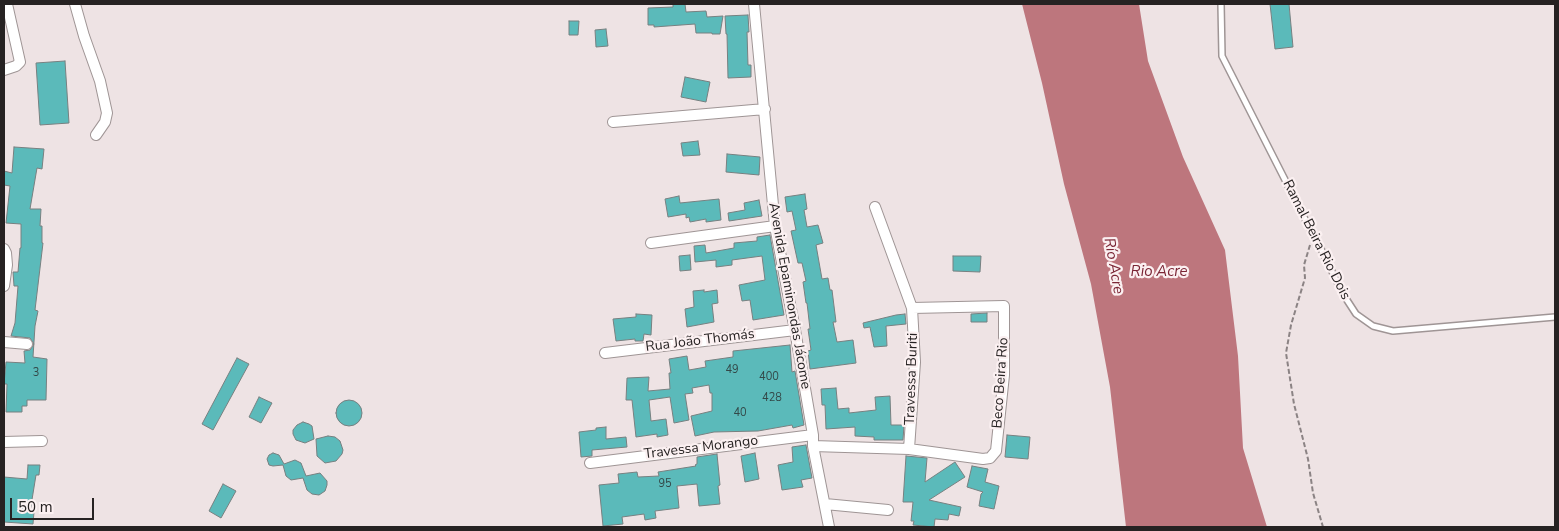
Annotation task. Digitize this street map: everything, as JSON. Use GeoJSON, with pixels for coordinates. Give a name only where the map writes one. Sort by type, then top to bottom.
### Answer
{"type":"FeatureCollection","features":[{"type":"Feature","properties":{"kind":"street"},"geometry":{"type":"LineString","coordinates":[[4,70],[16,66],[20,62],[7,4]]}},
{"type":"Feature","properties":{"kind":"street"},"geometry":{"type":"LineString","coordinates":[[75,4],[100,81],[107,113],[105,122],[96,135]]}},
{"type":"Feature","properties":{"kind":"street","name":"Avenida Epaminondas Jácome"},"geometry":{"type":"LineString","coordinates":[[754,4],[775,226],[829,527]]}},
{"type":"Feature","properties":{"kind":"street"},"geometry":{"type":"LineString","coordinates":[[613,122],[765,109]]}},
{"type":"Feature","properties":{"kind":"street","name":"Travessa Buriti"},"geometry":{"type":"LineString","coordinates":[[875,207],[912,308],[915,362],[909,449]]}},
{"type":"Feature","properties":{"kind":"street"},"geometry":{"type":"LineString","coordinates":[[651,242],[775,226]]}},
{"type":"Feature","properties":{"kind":"street"},"geometry":{"type":"LineString","coordinates":[[4,249],[7,265],[4,286]]}},
{"type":"Feature","properties":{"kind":"street","name":"Beco Beira Rio"},"geometry":{"type":"LineString","coordinates":[[909,449],[983,459],[990,458],[996,451],[1004,376],[1004,306],[912,308]]}},
{"type":"Feature","properties":{"kind":"street","name":"Rua João Thomás"},"geometry":{"type":"LineString","coordinates":[[605,353],[795,330]]}},
{"type":"Feature","properties":{"kind":"street"},"geometry":{"type":"LineString","coordinates":[[4,342],[27,344]]}},
{"type":"Feature","properties":{"kind":"street","name":"Travessa Morango"},"geometry":{"type":"LineString","coordinates":[[590,463],[813,434]]}},
{"type":"Feature","properties":{"kind":"street"},"geometry":{"type":"LineString","coordinates":[[4,442],[42,441]]}},
{"type":"Feature","properties":{"kind":"street"},"geometry":{"type":"LineString","coordinates":[[813,446],[909,449]]}},
{"type":"Feature","properties":{"kind":"street"},"geometry":{"type":"LineString","coordinates":[[825,504],[888,510]]}},
{"type":"Feature","properties":{"kind":"lane","name":"Ramal Beira Rio Dois"},"geometry":{"type":"LineString","coordinates":[[1221,4],[1222,56],[1342,294],[1356,314],[1372,326],[1393,331],[1555,318]]}},
{"type":"Feature","properties":{"kind":"path"},"geometry":{"type":"LineString","coordinates":[[1314,236],[1307,250],[1304,265],[1305,278],[1291,325],[1286,353],[1294,404],[1308,459],[1313,493],[1323,527]]}},
{"type":"Feature","properties":{"kind":"water","name":"Rio Acre"},"geometry":{"type":"Polygon","coordinates":[[[1022,4],[1139,4],[1148,61],[1183,157],[1225,250],[1238,356],[1243,448],[1267,527],[1126,527],[1110,387],[1091,284],[1064,184],[1042,83],[1022,4]]]}},
{"type":"Feature","properties":{"kind":"building"},"geometry":{"type":"Polygon","coordinates":[[[673,4],[685,4],[686,12],[706,11],[707,17],[723,16],[720,34],[696,33],[695,24],[654,27],[654,25],[648,25],[648,8],[673,7],[673,4]]]}},
{"type":"Feature","properties":{"kind":"building"},"geometry":{"type":"Polygon","coordinates":[[[1270,4],[1289,4],[1293,47],[1275,49],[1270,4]]]}},
{"type":"Feature","properties":{"kind":"building"},"geometry":{"type":"Polygon","coordinates":[[[748,15],[748,65],[751,65],[751,77],[728,78],[725,16],[748,15]]]}},
{"type":"Feature","properties":{"kind":"building"},"geometry":{"type":"Polygon","coordinates":[[[569,21],[579,21],[578,35],[569,35],[569,21]]]}},
{"type":"Feature","properties":{"kind":"building"},"geometry":{"type":"Polygon","coordinates":[[[606,29],[608,46],[596,47],[595,30],[606,29]]]}},
{"type":"Feature","properties":{"kind":"building"},"geometry":{"type":"Polygon","coordinates":[[[65,61],[69,123],[40,125],[36,63],[65,61]]]}},
{"type":"Feature","properties":{"kind":"building"},"geometry":{"type":"Polygon","coordinates":[[[685,77],[710,82],[706,102],[681,97],[685,77]]]}},
{"type":"Feature","properties":{"kind":"building"},"geometry":{"type":"Polygon","coordinates":[[[698,141],[700,155],[683,156],[681,143],[698,141]]]}},
{"type":"Feature","properties":{"kind":"building"},"geometry":{"type":"Polygon","coordinates":[[[14,147],[44,149],[42,169],[37,168],[30,209],[41,209],[40,226],[42,226],[43,243],[35,310],[38,311],[34,344],[30,338],[11,336],[15,323],[18,286],[14,286],[13,272],[18,272],[21,224],[6,223],[10,186],[4,185],[4,171],[12,173],[14,147]]]}},
{"type":"Feature","properties":{"kind":"building"},"geometry":{"type":"Polygon","coordinates":[[[727,154],[760,157],[759,175],[726,172],[727,154]]]}},
{"type":"Feature","properties":{"kind":"building"},"geometry":{"type":"Polygon","coordinates":[[[805,194],[807,209],[804,210],[807,227],[818,225],[823,243],[816,245],[822,279],[828,278],[830,290],[832,290],[836,322],[833,322],[837,342],[853,340],[856,363],[810,369],[808,351],[811,350],[808,329],[810,329],[803,282],[806,281],[802,263],[798,263],[791,231],[796,230],[792,211],[787,212],[785,197],[805,194]]]}},
{"type":"Feature","properties":{"kind":"building"},"geometry":{"type":"Polygon","coordinates":[[[679,196],[680,203],[719,199],[721,220],[706,222],[706,219],[690,222],[689,217],[686,218],[686,214],[668,217],[665,199],[679,196]]]}},
{"type":"Feature","properties":{"kind":"building"},"geometry":{"type":"Polygon","coordinates":[[[759,200],[762,216],[729,221],[728,213],[745,210],[744,203],[759,200]]]}},
{"type":"Feature","properties":{"kind":"building"},"geometry":{"type":"Polygon","coordinates":[[[770,235],[784,315],[753,320],[750,300],[742,301],[739,285],[765,280],[762,256],[732,260],[732,265],[716,267],[716,260],[695,262],[694,246],[705,245],[706,253],[734,248],[734,243],[757,241],[757,237],[770,235]]]}},
{"type":"Feature","properties":{"kind":"building"},"geometry":{"type":"Polygon","coordinates":[[[690,255],[691,270],[680,271],[679,256],[690,255]]]}},
{"type":"Feature","properties":{"kind":"building"},"geometry":{"type":"Polygon","coordinates":[[[953,256],[981,256],[980,272],[953,271],[953,256]]]}},
{"type":"Feature","properties":{"kind":"building"},"geometry":{"type":"Polygon","coordinates":[[[704,290],[704,292],[717,290],[718,303],[712,304],[714,322],[687,327],[685,309],[694,307],[693,291],[704,290]]]}},
{"type":"Feature","properties":{"kind":"building"},"geometry":{"type":"Polygon","coordinates":[[[987,313],[987,322],[971,322],[971,314],[987,313]]]}},
{"type":"Feature","properties":{"kind":"building"},"geometry":{"type":"Polygon","coordinates":[[[636,314],[652,315],[651,335],[644,334],[643,341],[635,341],[635,339],[616,341],[613,319],[636,317],[636,314]]]}},
{"type":"Feature","properties":{"kind":"building"},"geometry":{"type":"Polygon","coordinates":[[[905,314],[906,324],[886,326],[887,346],[874,347],[870,327],[864,328],[863,323],[905,314]]]}},
{"type":"Feature","properties":{"kind":"building"},"geometry":{"type":"Polygon","coordinates":[[[34,344],[33,357],[47,359],[46,400],[27,400],[27,406],[22,406],[22,412],[6,412],[7,384],[4,384],[6,362],[25,363],[24,351],[30,350],[34,344]]]}},
{"type":"Feature","properties":{"kind":"building"},"geometry":{"type":"Polygon","coordinates":[[[790,345],[792,372],[795,371],[804,425],[793,428],[792,425],[758,431],[714,432],[695,436],[691,416],[712,411],[712,393],[710,393],[709,385],[692,388],[693,393],[685,394],[689,420],[674,423],[670,397],[649,400],[651,421],[666,419],[668,435],[657,437],[657,434],[636,437],[632,400],[626,400],[627,378],[649,377],[648,391],[670,389],[669,373],[671,373],[669,359],[687,356],[689,370],[706,367],[705,361],[733,357],[733,351],[790,345]]]}},
{"type":"Feature","properties":{"kind":"building"},"geometry":{"type":"Polygon","coordinates":[[[237,358],[249,364],[213,430],[202,424],[237,358]]]}},
{"type":"Feature","properties":{"kind":"building"},"geometry":{"type":"Polygon","coordinates":[[[836,388],[838,409],[849,408],[849,413],[876,410],[875,397],[890,396],[891,425],[904,425],[903,440],[874,440],[874,437],[855,436],[855,427],[826,429],[825,405],[822,405],[821,389],[836,388]]]}},
{"type":"Feature","properties":{"kind":"building"},"geometry":{"type":"Polygon","coordinates":[[[259,397],[272,403],[261,423],[249,417],[259,397]]]}},
{"type":"Feature","properties":{"kind":"building"},"geometry":{"type":"Polygon","coordinates":[[[349,400],[358,404],[362,413],[358,422],[349,426],[340,422],[336,413],[340,404],[349,400]]]}},
{"type":"Feature","properties":{"kind":"building"},"geometry":{"type":"Polygon","coordinates":[[[303,422],[312,426],[314,439],[305,443],[296,440],[293,434],[293,430],[297,425],[303,422]]]}},
{"type":"Feature","properties":{"kind":"building"},"geometry":{"type":"Polygon","coordinates":[[[606,427],[606,439],[626,437],[627,447],[592,450],[592,456],[581,457],[579,432],[606,427]]]}},
{"type":"Feature","properties":{"kind":"building"},"geometry":{"type":"Polygon","coordinates":[[[1007,435],[1030,437],[1028,459],[1005,457],[1007,435]]]}},
{"type":"Feature","properties":{"kind":"building"},"geometry":{"type":"Polygon","coordinates":[[[328,436],[335,437],[340,441],[343,450],[336,461],[325,463],[317,456],[316,439],[328,436]]]}},
{"type":"Feature","properties":{"kind":"building"},"geometry":{"type":"Polygon","coordinates":[[[806,445],[812,478],[801,480],[803,487],[782,490],[778,465],[793,462],[792,447],[806,445]]]}},
{"type":"Feature","properties":{"kind":"building"},"geometry":{"type":"Polygon","coordinates":[[[273,453],[279,455],[284,464],[295,460],[301,463],[306,476],[320,473],[327,481],[325,491],[319,495],[312,494],[307,490],[303,478],[291,480],[286,476],[283,465],[269,465],[267,459],[273,453]]]}},
{"type":"Feature","properties":{"kind":"building"},"geometry":{"type":"Polygon","coordinates":[[[755,453],[759,479],[745,482],[741,456],[755,453]]]}},
{"type":"Feature","properties":{"kind":"building"},"geometry":{"type":"Polygon","coordinates":[[[717,454],[720,504],[699,506],[697,484],[677,486],[679,508],[655,511],[656,518],[645,520],[644,514],[622,517],[623,524],[603,526],[599,485],[619,483],[618,474],[637,472],[638,477],[659,476],[658,472],[696,466],[697,457],[717,454]]]}},
{"type":"Feature","properties":{"kind":"building"},"geometry":{"type":"Polygon","coordinates":[[[906,456],[927,458],[925,482],[955,462],[965,477],[929,500],[961,507],[959,516],[949,514],[948,520],[935,519],[934,527],[913,525],[914,521],[911,521],[913,502],[903,502],[906,456]]]}},
{"type":"Feature","properties":{"kind":"building"},"geometry":{"type":"Polygon","coordinates":[[[28,465],[40,465],[39,475],[36,475],[30,512],[34,512],[33,524],[4,522],[4,477],[27,479],[28,465]]]}},
{"type":"Feature","properties":{"kind":"building"},"geometry":{"type":"Polygon","coordinates":[[[972,466],[988,469],[985,482],[999,486],[994,509],[979,506],[983,492],[967,487],[972,466]]]}},
{"type":"Feature","properties":{"kind":"building"},"geometry":{"type":"Polygon","coordinates":[[[223,484],[236,491],[221,518],[209,511],[223,484]]]}},
{"type":"Feature","properties":{"kind":"water label","name":"Río Acre"},"geometry":{"type":"Point","coordinates":[1113,266]}}]}
